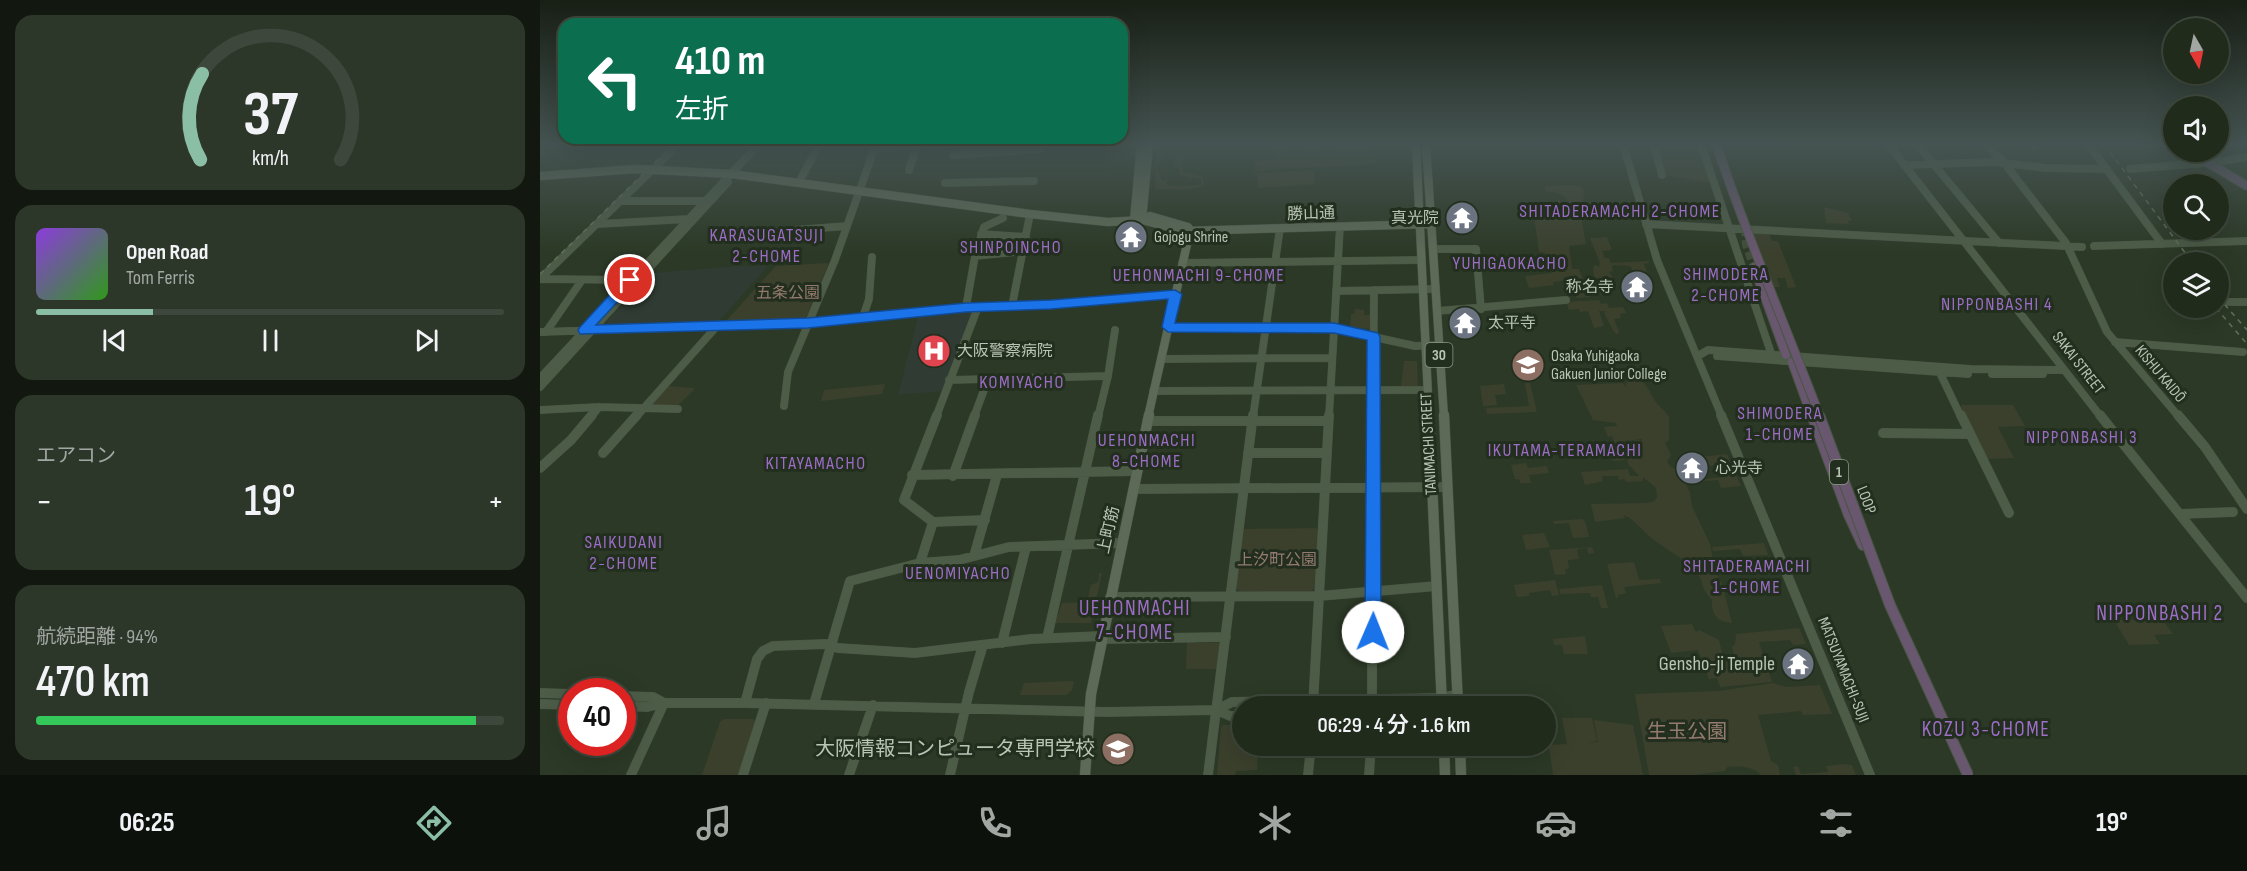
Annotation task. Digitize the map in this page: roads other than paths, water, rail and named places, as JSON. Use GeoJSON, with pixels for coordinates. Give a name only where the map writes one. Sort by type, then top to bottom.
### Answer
{"type":"FeatureCollection","features":[{"type":"Feature","properties":{"kind":"highway","name":"LOOP"},"geometry":{"type":"LineString","coordinates":[[1729,180],[1745,228],[1784,320],[1890,605],[1968,775]]}},
{"type":"Feature","properties":{"kind":"highway"},"geometry":{"type":"LineString","coordinates":[[1754,267],[1780,342],[1808,403],[1849,515],[1890,605]]}},
{"type":"Feature","properties":{"kind":"main road","name":"勝山通"},"geometry":{"type":"LineString","coordinates":[[798,180],[1031,210],[1110,218],[1138,218],[1190,231],[1432,224]]}},
{"type":"Feature","properties":{"kind":"main road","name":"勝山通"},"geometry":{"type":"LineString","coordinates":[[814,180],[1030,214],[1108,222],[1138,218]]}},
{"type":"Feature","properties":{"kind":"main road"},"geometry":{"type":"LineString","coordinates":[[1138,218],[1140,180]]}},
{"type":"Feature","properties":{"kind":"main road"},"geometry":{"type":"LineString","coordinates":[[1138,218],[1144,180]]}},
{"type":"Feature","properties":{"kind":"main road","name":"TANIMACHI STREET"},"geometry":{"type":"LineString","coordinates":[[1418,180],[1442,696]]}},
{"type":"Feature","properties":{"kind":"main road","name":"TANIMACHI STREET"},"geometry":{"type":"LineString","coordinates":[[1429,180],[1458,694]]}},
{"type":"Feature","properties":{"kind":"main road","name":"上町筋"},"geometry":{"type":"LineString","coordinates":[[1085,775],[1090,711],[1101,637],[1190,231]]}},
{"type":"Feature","properties":{"kind":"main road"},"geometry":{"type":"LineString","coordinates":[[1444,756],[1445,775]]}},
{"type":"Feature","properties":{"kind":"main road"},"geometry":{"type":"LineString","coordinates":[[1460,756],[1461,775]]}},
{"type":"Feature","properties":{"kind":"street"},"geometry":{"type":"LineString","coordinates":[[540,279],[642,180]]}},
{"type":"Feature","properties":{"kind":"street"},"geometry":{"type":"LineString","coordinates":[[540,378],[726,180]]}},
{"type":"Feature","properties":{"kind":"street"},"geometry":{"type":"LineString","coordinates":[[540,387],[730,180]]}},
{"type":"Feature","properties":{"kind":"street"},"geometry":{"type":"LineString","coordinates":[[784,406],[788,372],[835,260],[862,180]]}},
{"type":"Feature","properties":{"kind":"street","name":"MATSUYAMACHI-SUJI"},"geometry":{"type":"LineString","coordinates":[[1633,180],[1657,260],[1870,775]]}},
{"type":"Feature","properties":{"kind":"street"},"geometry":{"type":"LineString","coordinates":[[1713,180],[1773,357]]}},
{"type":"Feature","properties":{"kind":"street","name":"SAKAI STREET"},"geometry":{"type":"LineString","coordinates":[[1916,180],[2064,370],[2247,598]]}},
{"type":"Feature","properties":{"kind":"street"},"geometry":{"type":"LineString","coordinates":[[1947,180],[1999,243]]}},
{"type":"Feature","properties":{"kind":"street","name":"KISHU KAIDŌ"},"geometry":{"type":"LineString","coordinates":[[2018,180],[2068,246],[2103,324],[2115,342],[2205,447],[2247,509]]}},
{"type":"Feature","properties":{"kind":"street"},"geometry":{"type":"LineString","coordinates":[[2115,180],[2163,244]]}},
{"type":"Feature","properties":{"kind":"street"},"geometry":{"type":"LineString","coordinates":[[945,183],[1034,181]]}},
{"type":"Feature","properties":{"kind":"street"},"geometry":{"type":"LineString","coordinates":[[620,201],[704,201]]}},
{"type":"Feature","properties":{"kind":"street"},"geometry":{"type":"LineString","coordinates":[[1012,306],[1030,214]]}},
{"type":"Feature","properties":{"kind":"street"},"geometry":{"type":"LineString","coordinates":[[966,307],[981,234],[984,227],[1003,218]]}},
{"type":"Feature","properties":{"kind":"street"},"geometry":{"type":"LineString","coordinates":[[598,224],[688,219]]}},
{"type":"Feature","properties":{"kind":"street"},"geometry":{"type":"LineString","coordinates":[[1646,224],[2082,247]]}},
{"type":"Feature","properties":{"kind":"street"},"geometry":{"type":"LineString","coordinates":[[782,231],[847,226]]}},
{"type":"Feature","properties":{"kind":"street"},"geometry":{"type":"LineString","coordinates":[[1313,696],[1340,226]]}},
{"type":"Feature","properties":{"kind":"street"},"geometry":{"type":"LineString","coordinates":[[1208,775],[1252,421],[1280,228]]}},
{"type":"Feature","properties":{"kind":"street"},"geometry":{"type":"LineString","coordinates":[[981,234],[1026,237]]}},
{"type":"Feature","properties":{"kind":"street"},"geometry":{"type":"LineString","coordinates":[[2094,246],[2247,241]]}},
{"type":"Feature","properties":{"kind":"street"},"geometry":{"type":"LineString","coordinates":[[1433,249],[1476,249],[1481,309]]}},
{"type":"Feature","properties":{"kind":"street"},"geometry":{"type":"LineString","coordinates":[[975,255],[1024,251]]}},
{"type":"Feature","properties":{"kind":"street"},"geometry":{"type":"LineString","coordinates":[[863,317],[869,299],[872,257]]}},
{"type":"Feature","properties":{"kind":"street"},"geometry":{"type":"LineString","coordinates":[[1182,263],[1422,260]]}},
{"type":"Feature","properties":{"kind":"street"},"geometry":{"type":"LineString","coordinates":[[540,279],[630,280]]}},
{"type":"Feature","properties":{"kind":"street"},"geometry":{"type":"LineString","coordinates":[[543,332],[582,280]]}},
{"type":"Feature","properties":{"kind":"street"},"geometry":{"type":"LineString","coordinates":[[1336,291],[1436,289]]}},
{"type":"Feature","properties":{"kind":"street"},"geometry":{"type":"LineString","coordinates":[[1372,696],[1374,290]]}},
{"type":"Feature","properties":{"kind":"street"},"geometry":{"type":"LineString","coordinates":[[543,332],[808,323],[966,307],[1012,306],[1175,294]]}},
{"type":"Feature","properties":{"kind":"street"},"geometry":{"type":"LineString","coordinates":[[1437,311],[1566,300]]}},
{"type":"Feature","properties":{"kind":"street"},"geometry":{"type":"LineString","coordinates":[[2229,302],[2247,302]]}},
{"type":"Feature","properties":{"kind":"street"},"geometry":{"type":"LineString","coordinates":[[978,307],[903,500],[933,522],[985,520]]}},
{"type":"Feature","properties":{"kind":"street"},"geometry":{"type":"LineString","coordinates":[[603,453],[717,326]]}},
{"type":"Feature","properties":{"kind":"street"},"geometry":{"type":"LineString","coordinates":[[1168,327],[1334,328],[1415,346],[1439,345]]}},
{"type":"Feature","properties":{"kind":"street"},"geometry":{"type":"LineString","coordinates":[[1047,638],[1108,376],[1115,330]]}},
{"type":"Feature","properties":{"kind":"street"},"geometry":{"type":"LineString","coordinates":[[2115,342],[2243,352]]}},
{"type":"Feature","properties":{"kind":"street"},"geometry":{"type":"LineString","coordinates":[[1692,343],[1707,350],[1773,357]]}},
{"type":"Feature","properties":{"kind":"street"},"geometry":{"type":"LineString","coordinates":[[1698,357],[1707,350]]}},
{"type":"Feature","properties":{"kind":"street"},"geometry":{"type":"LineString","coordinates":[[1698,357],[1710,355],[1773,357],[2022,374],[2056,373],[2064,370]]}},
{"type":"Feature","properties":{"kind":"street"},"geometry":{"type":"LineString","coordinates":[[1161,359],[1332,358]]}},
{"type":"Feature","properties":{"kind":"street"},"geometry":{"type":"LineString","coordinates":[[1938,370],[2009,513]]}},
{"type":"Feature","properties":{"kind":"street"},"geometry":{"type":"LineString","coordinates":[[949,381],[1108,376]]}},
{"type":"Feature","properties":{"kind":"street"},"geometry":{"type":"LineString","coordinates":[[953,476],[988,379]]}},
{"type":"Feature","properties":{"kind":"street"},"geometry":{"type":"LineString","coordinates":[[1154,391],[1428,390]]}},
{"type":"Feature","properties":{"kind":"street"},"geometry":{"type":"LineString","coordinates":[[540,468],[571,440],[599,407]]}},
{"type":"Feature","properties":{"kind":"street"},"geometry":{"type":"LineString","coordinates":[[540,410],[599,407],[678,409]]}},
{"type":"Feature","properties":{"kind":"street"},"geometry":{"type":"LineString","coordinates":[[1147,421],[1328,421]]}},
{"type":"Feature","properties":{"kind":"street"},"geometry":{"type":"LineString","coordinates":[[1883,433],[1969,434]]}},
{"type":"Feature","properties":{"kind":"street"},"geometry":{"type":"LineString","coordinates":[[1248,453],[1326,453]]}},
{"type":"Feature","properties":{"kind":"street"},"geometry":{"type":"LineString","coordinates":[[912,475],[1137,471]]}},
{"type":"Feature","properties":{"kind":"street"},"geometry":{"type":"LineString","coordinates":[[974,556],[997,475]]}},
{"type":"Feature","properties":{"kind":"street"},"geometry":{"type":"LineString","coordinates":[[1134,489],[1448,487]]}},
{"type":"Feature","properties":{"kind":"street"},"geometry":{"type":"LineString","coordinates":[[2180,514],[2233,512]]}},
{"type":"Feature","properties":{"kind":"street"},"geometry":{"type":"LineString","coordinates":[[920,563],[933,522]]}},
{"type":"Feature","properties":{"kind":"street"},"geometry":{"type":"LineString","coordinates":[[814,704],[833,646],[850,581],[920,563],[959,560],[1009,547],[1122,543]]}},
{"type":"Feature","properties":{"kind":"street"},"geometry":{"type":"LineString","coordinates":[[1002,643],[1026,547]]}},
{"type":"Feature","properties":{"kind":"street"},"geometry":{"type":"LineString","coordinates":[[1110,597],[1319,596],[1437,586]]}},
{"type":"Feature","properties":{"kind":"street"},"geometry":{"type":"LineString","coordinates":[[745,703],[757,659],[763,651],[773,646],[826,644],[915,653],[1047,638],[1226,637]]}},
{"type":"Feature","properties":{"kind":"street"},"geometry":{"type":"LineString","coordinates":[[950,775],[965,707],[983,645]]}},
{"type":"Feature","properties":{"kind":"street"},"geometry":{"type":"LineString","coordinates":[[540,693],[558,694]]}},
{"type":"Feature","properties":{"kind":"street"},"geometry":{"type":"LineString","coordinates":[[1454,696],[1458,694]]}},
{"type":"Feature","properties":{"kind":"street"},"geometry":{"type":"LineString","coordinates":[[636,696],[653,697],[664,703]]}},
{"type":"Feature","properties":{"kind":"street"},"geometry":{"type":"LineString","coordinates":[[1217,710],[1232,702]]}},
{"type":"Feature","properties":{"kind":"street"},"geometry":{"type":"LineString","coordinates":[[636,707],[647,707],[664,703],[745,703],[1090,711],[1217,710],[1232,716]]}},
{"type":"Feature","properties":{"kind":"street"},"geometry":{"type":"LineString","coordinates":[[631,775],[664,703]]}},
{"type":"Feature","properties":{"kind":"street"},"geometry":{"type":"LineString","coordinates":[[540,704],[558,705]]}},
{"type":"Feature","properties":{"kind":"street"},"geometry":{"type":"LineString","coordinates":[[742,775],[766,704]]}},
{"type":"Feature","properties":{"kind":"street"},"geometry":{"type":"LineString","coordinates":[[849,775],[873,705]]}},
{"type":"Feature","properties":{"kind":"street"},"geometry":{"type":"LineString","coordinates":[[1308,775],[1310,756]]}},
{"type":"Feature","properties":{"kind":"street"},"geometry":{"type":"LineString","coordinates":[[1370,775],[1371,756]]}},
{"type":"Feature","properties":{"kind":"waterway"},"geometry":{"type":"LineString","coordinates":[[1197,642],[1219,642],[1221,644]]}},
{"type":"Feature","properties":{"kind":"tunnel"},"geometry":{"type":"LineString","coordinates":[[1745,228],[1746,245],[1754,267]]}},
{"type":"Feature","properties":{"kind":"railway"},"geometry":{"type":"LineString","coordinates":[[540,274],[637,180]]}},
{"type":"Feature","properties":{"kind":"railway"},"geometry":{"type":"LineString","coordinates":[[2131,180],[2185,252]]}},
{"type":"Feature","properties":{"kind":"railway"},"geometry":{"type":"LineString","coordinates":[[2229,310],[2247,330]]}},
{"type":"Feature","properties":{"kind":"railway"},"geometry":{"type":"LineString","coordinates":[[2225,318],[2247,344]]}},
{"type":"Feature","properties":{"kind":"place","name":"真光院"},"geometry":{"type":"Point","coordinates":[1462,218]}},
{"type":"Feature","properties":{"kind":"place","name":"Gojogu Shrine"},"geometry":{"type":"Point","coordinates":[1131,237]}},
{"type":"Feature","properties":{"kind":"place","name":"称名寺"},"geometry":{"type":"Point","coordinates":[1637,287]}},
{"type":"Feature","properties":{"kind":"place","name":"太平寺"},"geometry":{"type":"Point","coordinates":[1465,323]}},
{"type":"Feature","properties":{"kind":"place","name":"大阪警察病院"},"geometry":{"type":"Point","coordinates":[934,351]}},
{"type":"Feature","properties":{"kind":"place","name":"Osaka Yuhigaoka Gakuen Junior College"},"geometry":{"type":"Point","coordinates":[1528,365]}},
{"type":"Feature","properties":{"kind":"place","name":"心光寺"},"geometry":{"type":"Point","coordinates":[1692,468]}},
{"type":"Feature","properties":{"kind":"place","name":"Gensho-ji Temple"},"geometry":{"type":"Point","coordinates":[1798,664]}},
{"type":"Feature","properties":{"kind":"place","name":"大阪情報コンピュータ専門学校"},"geometry":{"type":"Point","coordinates":[1118,749]}},
{"type":"Feature","properties":{"kind":"district","name":"SHITADERAMACHI 2-CHOME"},"geometry":{"type":"Point","coordinates":[1620,211]}},
{"type":"Feature","properties":{"kind":"district","name":"KARASUGATSUJI 2-CHOME"},"geometry":{"type":"Point","coordinates":[767,245]}},
{"type":"Feature","properties":{"kind":"district","name":"SHINPOINCHO"},"geometry":{"type":"Point","coordinates":[1011,247]}},
{"type":"Feature","properties":{"kind":"district","name":"YUHIGAOKACHO"},"geometry":{"type":"Point","coordinates":[1510,263]}},
{"type":"Feature","properties":{"kind":"district","name":"UEHONMACHI 9-CHOME"},"geometry":{"type":"Point","coordinates":[1199,275]}},
{"type":"Feature","properties":{"kind":"district","name":"SHIMODERA 2-CHOME"},"geometry":{"type":"Point","coordinates":[1726,284]}},
{"type":"Feature","properties":{"kind":"district","name":"NIPPONBASHI 4"},"geometry":{"type":"Point","coordinates":[1997,304]}},
{"type":"Feature","properties":{"kind":"district","name":"KOMIYACHO"},"geometry":{"type":"Point","coordinates":[1022,382]}},
{"type":"Feature","properties":{"kind":"district","name":"SHIMODERA 1-CHOME"},"geometry":{"type":"Point","coordinates":[1780,423]}},
{"type":"Feature","properties":{"kind":"district","name":"NIPPONBASHI 3"},"geometry":{"type":"Point","coordinates":[2082,437]}},
{"type":"Feature","properties":{"kind":"district","name":"UEHONMACHI 8-CHOME"},"geometry":{"type":"Point","coordinates":[1147,450]}},
{"type":"Feature","properties":{"kind":"district","name":"IKUTAMA-TERAMACHI"},"geometry":{"type":"Point","coordinates":[1565,450]}},
{"type":"Feature","properties":{"kind":"district","name":"KITAYAMACHO"},"geometry":{"type":"Point","coordinates":[816,463]}},
{"type":"Feature","properties":{"kind":"district","name":"SAIKUDANI 2-CHOME"},"geometry":{"type":"Point","coordinates":[624,552]}},
{"type":"Feature","properties":{"kind":"district","name":"UENOMIYACHO"},"geometry":{"type":"Point","coordinates":[958,573]}},
{"type":"Feature","properties":{"kind":"district","name":"SHITADERAMACHI 1-CHOME"},"geometry":{"type":"Point","coordinates":[1747,576]}},
{"type":"Feature","properties":{"kind":"district","name":"NIPPONBASHI 2"},"geometry":{"type":"Point","coordinates":[2160,613]}},
{"type":"Feature","properties":{"kind":"district","name":"UEHONMACHI 7-CHOME"},"geometry":{"type":"Point","coordinates":[1135,620]}},
{"type":"Feature","properties":{"kind":"district","name":"KOZU 3-CHOME"},"geometry":{"type":"Point","coordinates":[1986,729]}},
{"type":"Feature","properties":{"kind":"park label","name":"五条公園"},"geometry":{"type":"Point","coordinates":[788,293]}},
{"type":"Feature","properties":{"kind":"park label","name":"上汐町公園"},"geometry":{"type":"Point","coordinates":[1277,560]}},
{"type":"Feature","properties":{"kind":"park label","name":"生玉公園"},"geometry":{"type":"Point","coordinates":[1687,732]}}]}
